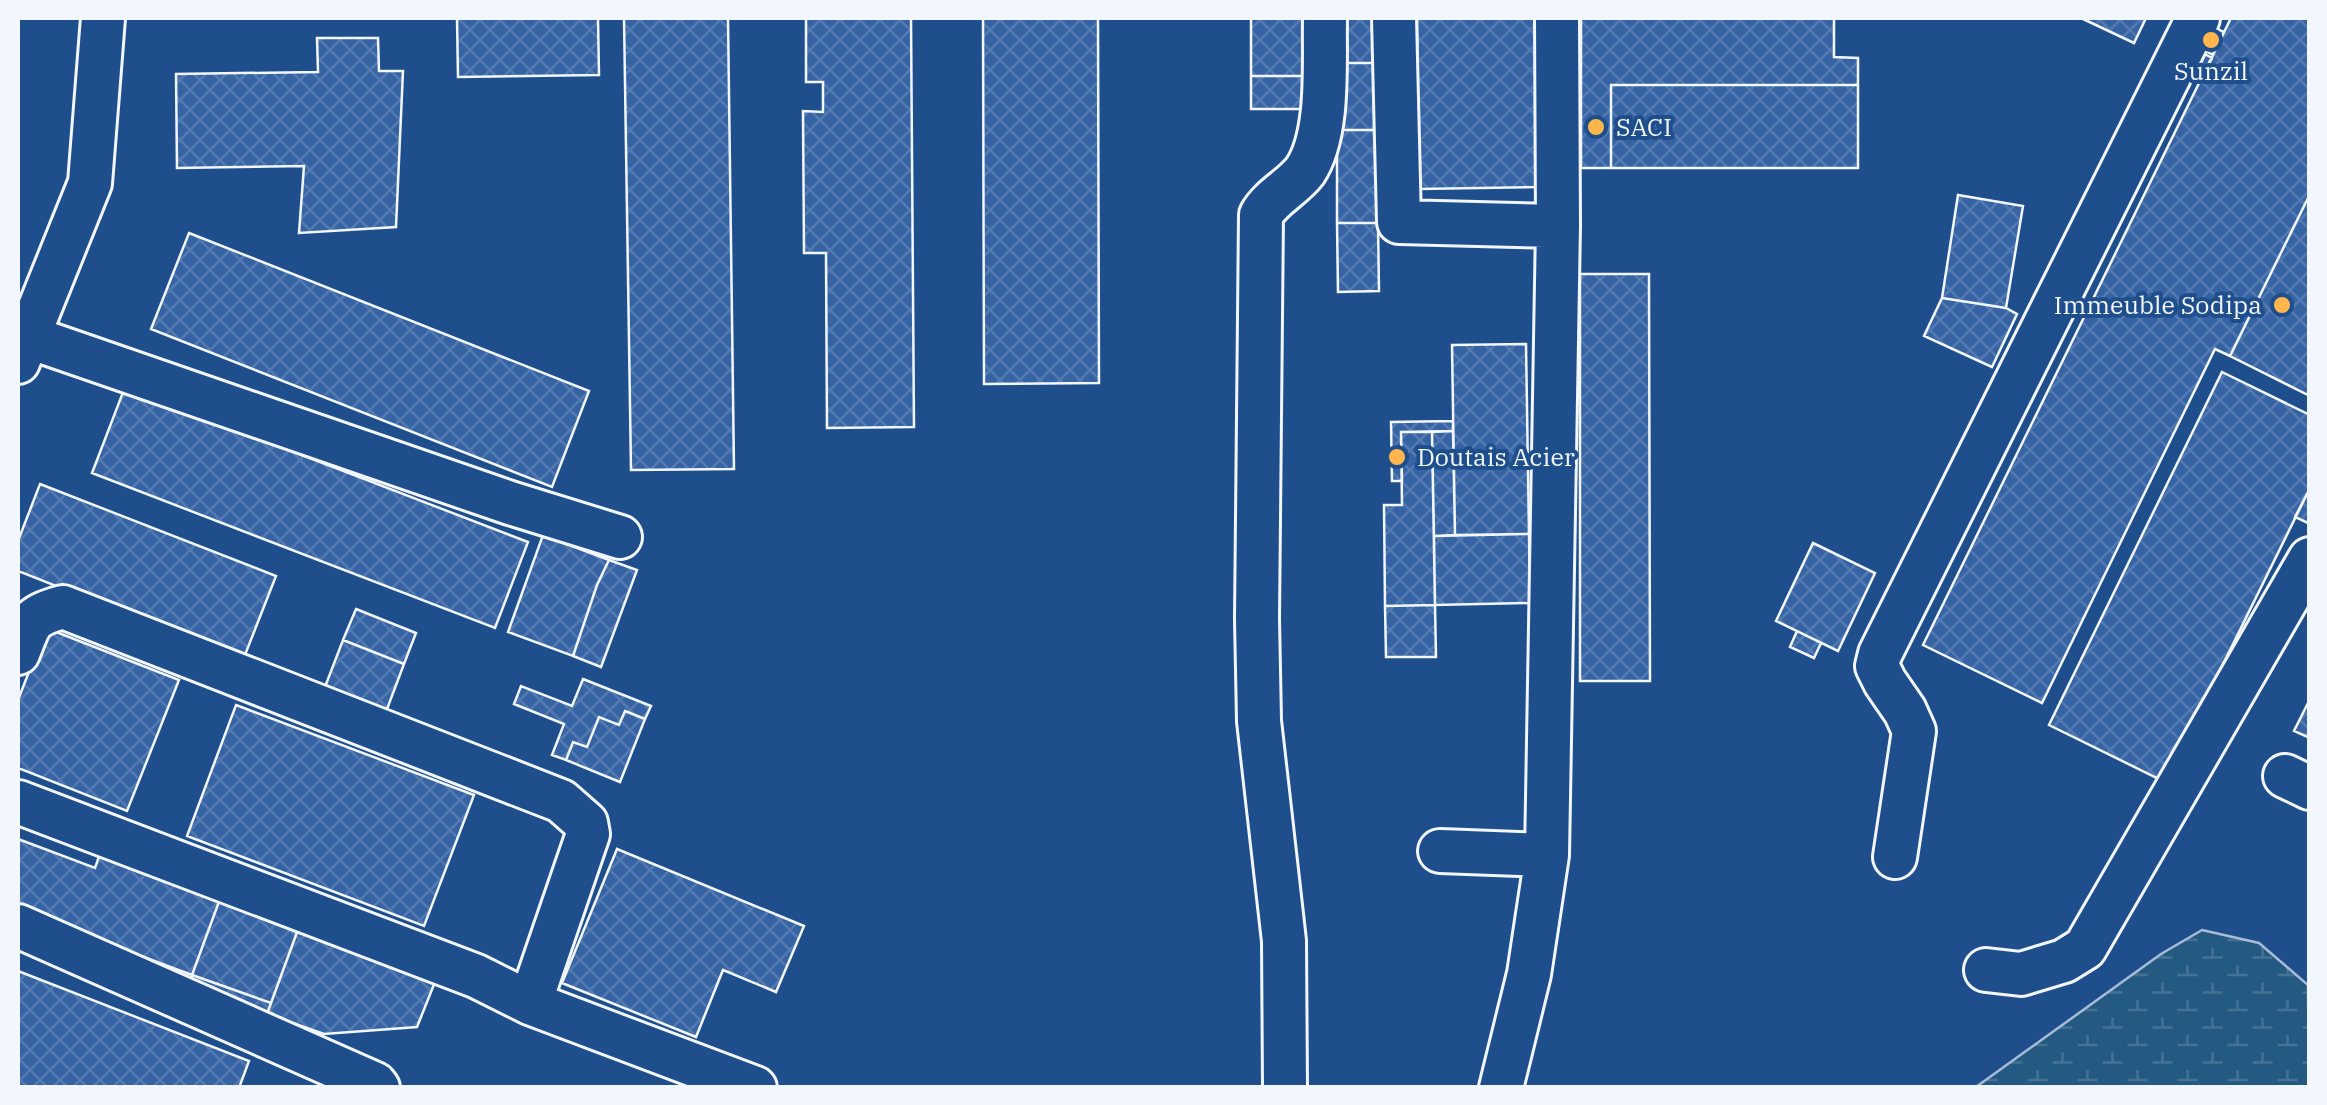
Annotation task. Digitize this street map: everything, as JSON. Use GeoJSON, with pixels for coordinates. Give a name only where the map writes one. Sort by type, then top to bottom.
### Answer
{"type":"FeatureCollection","features":[{"type":"Feature","properties":{"kind":"street"},"geometry":{"type":"LineString","coordinates":[[103,18],[90,183],[23,350],[620,537]]}},
{"type":"Feature","properties":{"kind":"street"},"geometry":{"type":"LineString","coordinates":[[1284,1088],[1284,941],[1259,722],[1261,215],[1266,205],[1306,170],[1316,145],[1322,116],[1325,18]]}},
{"type":"Feature","properties":{"kind":"street"},"geometry":{"type":"LineString","coordinates":[[1394,18],[1399,222],[1558,226]]}},
{"type":"Feature","properties":{"kind":"street"},"geometry":{"type":"LineString","coordinates":[[1501,1088],[1529,974],[1547,855],[1558,226],[1557,18]]}},
{"type":"Feature","properties":{"kind":"street"},"geometry":{"type":"LineString","coordinates":[[1895,857],[1914,731],[1877,666],[1880,654],[2198,18]]}},
{"type":"Feature","properties":{"kind":"street"},"geometry":{"type":"LineString","coordinates":[[1986,970],[2022,974],[2064,962],[2085,948],[2310,559]]}},
{"type":"Feature","properties":{"kind":"street"},"geometry":{"type":"LineString","coordinates":[[18,653],[31,620],[63,607],[561,801],[586,822],[588,834],[530,1003]]}},
{"type":"Feature","properties":{"kind":"street"},"geometry":{"type":"LineString","coordinates":[[18,802],[476,976],[530,1003],[754,1088]]}},
{"type":"Feature","properties":{"kind":"street"},"geometry":{"type":"LineString","coordinates":[[1440,851],[1547,855]]}},
{"type":"Feature","properties":{"kind":"street"},"geometry":{"type":"LineString","coordinates":[[18,926],[378,1088]]}},
{"type":"Feature","properties":{"kind":"green space"},"geometry":{"type":"Polygon","coordinates":[[[2202,930],[2259,943],[2308,985],[2309,1087],[1976,1087],[2161,954],[2202,930]]]}},
{"type":"Feature","properties":{"kind":"building"},"geometry":{"type":"Polygon","coordinates":[[[457,18],[598,18],[599,75],[458,77],[457,18]]]}},
{"type":"Feature","properties":{"kind":"building"},"geometry":{"type":"Polygon","coordinates":[[[624,18],[728,18],[734,469],[631,470],[624,18]]]}},
{"type":"Feature","properties":{"kind":"building"},"geometry":{"type":"Polygon","coordinates":[[[806,18],[911,18],[914,427],[827,428],[826,253],[804,253],[803,111],[823,112],[823,82],[806,82],[806,18]]]}},
{"type":"Feature","properties":{"kind":"building"},"geometry":{"type":"Polygon","coordinates":[[[983,18],[1098,18],[1099,383],[984,384],[983,18]]]}},
{"type":"Feature","properties":{"kind":"building"},"geometry":{"type":"Polygon","coordinates":[[[1251,18],[1309,18],[1309,76],[1251,76],[1251,18]]]}},
{"type":"Feature","properties":{"kind":"building"},"geometry":{"type":"Polygon","coordinates":[[[1337,18],[1377,18],[1377,63],[1337,63],[1337,18]]]}},
{"type":"Feature","properties":{"kind":"building"},"geometry":{"type":"Polygon","coordinates":[[[1417,18],[1535,18],[1537,187],[1419,189],[1417,18]]]}},
{"type":"Feature","properties":{"kind":"building","name":"SACI"},"geometry":{"type":"Polygon","coordinates":[[[1581,18],[1834,18],[1834,57],[1858,58],[1858,85],[1611,85],[1611,168],[1581,168],[1581,18]]]}},
{"type":"Feature","properties":{"kind":"building"},"geometry":{"type":"Polygon","coordinates":[[[2081,18],[2146,18],[2134,43],[2081,18]]]}},
{"type":"Feature","properties":{"kind":"building"},"geometry":{"type":"Polygon","coordinates":[[[2231,18],[2310,18],[2310,194],[2230,356],[2215,349],[2042,703],[1923,645],[2231,18]]]}},
{"type":"Feature","properties":{"kind":"building","name":"Sunzil"},"geometry":{"type":"Polygon","coordinates":[[[2209,25],[2224,32],[2213,55],[2198,47],[2209,25]]]}},
{"type":"Feature","properties":{"kind":"building"},"geometry":{"type":"Polygon","coordinates":[[[317,38],[378,38],[379,71],[403,71],[396,227],[299,233],[304,166],[177,168],[176,74],[318,72],[317,38]]]}},
{"type":"Feature","properties":{"kind":"building"},"geometry":{"type":"Polygon","coordinates":[[[2195,49],[2212,58],[2202,78],[2185,70],[2195,49]]]}},
{"type":"Feature","properties":{"kind":"building"},"geometry":{"type":"Polygon","coordinates":[[[1337,63],[1377,63],[1378,130],[1337,130],[1337,63]]]}},
{"type":"Feature","properties":{"kind":"building"},"geometry":{"type":"Polygon","coordinates":[[[1251,76],[1309,76],[1309,109],[1251,109],[1251,76]]]}},
{"type":"Feature","properties":{"kind":"building"},"geometry":{"type":"Polygon","coordinates":[[[1611,85],[1858,85],[1858,168],[1611,168],[1611,85]]]}},
{"type":"Feature","properties":{"kind":"building"},"geometry":{"type":"Polygon","coordinates":[[[1337,130],[1378,130],[1378,223],[1337,223],[1337,130]]]}},
{"type":"Feature","properties":{"kind":"building","name":"Immeuble Sodipa"},"geometry":{"type":"Polygon","coordinates":[[[2310,194],[2310,396],[2230,356],[2310,194]]]}},
{"type":"Feature","properties":{"kind":"building"},"geometry":{"type":"Polygon","coordinates":[[[1958,195],[2023,206],[2006,308],[1942,298],[1958,195]]]}},
{"type":"Feature","properties":{"kind":"building"},"geometry":{"type":"Polygon","coordinates":[[[1337,223],[1378,223],[1379,291],[1338,292],[1337,223]]]}},
{"type":"Feature","properties":{"kind":"building"},"geometry":{"type":"Polygon","coordinates":[[[189,233],[589,391],[552,487],[151,329],[189,233]]]}},
{"type":"Feature","properties":{"kind":"building"},"geometry":{"type":"Polygon","coordinates":[[[1580,274],[1649,274],[1650,681],[1580,681],[1580,274]]]}},
{"type":"Feature","properties":{"kind":"building"},"geometry":{"type":"Polygon","coordinates":[[[1942,298],[2006,308],[2017,314],[1992,367],[1924,336],[1942,298]]]}},
{"type":"Feature","properties":{"kind":"building"},"geometry":{"type":"Polygon","coordinates":[[[1526,344],[1529,534],[1455,535],[1452,345],[1526,344]]]}},
{"type":"Feature","properties":{"kind":"building"},"geometry":{"type":"Polygon","coordinates":[[[2222,372],[2310,415],[2310,488],[2165,782],[2049,725],[2222,372]]]}},
{"type":"Feature","properties":{"kind":"building"},"geometry":{"type":"Polygon","coordinates":[[[125,387],[528,542],[495,628],[92,473],[125,387]]]}},
{"type":"Feature","properties":{"kind":"building","name":"Doutais Acier"},"geometry":{"type":"Polygon","coordinates":[[[1453,421],[1453,431],[1401,432],[1402,481],[1392,481],[1391,422],[1453,421]]]}},
{"type":"Feature","properties":{"kind":"building"},"geometry":{"type":"Polygon","coordinates":[[[1453,431],[1455,535],[1434,536],[1432,432],[1453,431]]]}},
{"type":"Feature","properties":{"kind":"building"},"geometry":{"type":"Polygon","coordinates":[[[1401,432],[1432,432],[1435,605],[1385,606],[1384,505],[1402,505],[1401,432]]]}},
{"type":"Feature","properties":{"kind":"building"},"geometry":{"type":"Polygon","coordinates":[[[40,484],[276,576],[243,660],[18,571],[18,541],[40,484]]]}},
{"type":"Feature","properties":{"kind":"building"},"geometry":{"type":"Polygon","coordinates":[[[2310,488],[2310,524],[2295,517],[2310,488]]]}},
{"type":"Feature","properties":{"kind":"building"},"geometry":{"type":"Polygon","coordinates":[[[1529,534],[1530,603],[1435,605],[1434,536],[1529,534]]]}},
{"type":"Feature","properties":{"kind":"building"},"geometry":{"type":"Polygon","coordinates":[[[543,535],[609,560],[573,656],[508,632],[543,535]]]}},
{"type":"Feature","properties":{"kind":"building"},"geometry":{"type":"Polygon","coordinates":[[[1813,543],[1875,573],[1838,651],[1776,621],[1813,543]]]}},
{"type":"Feature","properties":{"kind":"building"},"geometry":{"type":"Polygon","coordinates":[[[609,560],[637,570],[601,667],[573,656],[609,560]]]}},
{"type":"Feature","properties":{"kind":"building"},"geometry":{"type":"Polygon","coordinates":[[[1435,605],[1436,657],[1386,657],[1385,606],[1435,605]]]}},
{"type":"Feature","properties":{"kind":"building"},"geometry":{"type":"Polygon","coordinates":[[[356,609],[416,633],[404,664],[343,640],[356,609]]]}},
{"type":"Feature","properties":{"kind":"building"},"geometry":{"type":"Polygon","coordinates":[[[46,628],[179,680],[127,811],[18,768],[18,700],[46,628]]]}},
{"type":"Feature","properties":{"kind":"building"},"geometry":{"type":"Polygon","coordinates":[[[1797,631],[1821,643],[1814,658],[1790,647],[1797,631]]]}},
{"type":"Feature","properties":{"kind":"building"},"geometry":{"type":"Polygon","coordinates":[[[343,640],[404,664],[384,717],[323,692],[343,640]]]}},
{"type":"Feature","properties":{"kind":"building"},"geometry":{"type":"Polygon","coordinates":[[[583,679],[651,706],[645,719],[625,711],[619,725],[599,717],[587,747],[573,742],[566,760],[552,755],[564,724],[514,704],[521,686],[572,706],[583,679]]]}},
{"type":"Feature","properties":{"kind":"building"},"geometry":{"type":"Polygon","coordinates":[[[2310,699],[2310,738],[2294,731],[2310,699]]]}},
{"type":"Feature","properties":{"kind":"building"},"geometry":{"type":"Polygon","coordinates":[[[236,705],[474,795],[424,926],[187,836],[236,705]]]}},
{"type":"Feature","properties":{"kind":"building"},"geometry":{"type":"Polygon","coordinates":[[[625,711],[645,719],[620,782],[566,760],[573,742],[587,747],[599,717],[619,725],[625,711]]]}},
{"type":"Feature","properties":{"kind":"building"},"geometry":{"type":"Polygon","coordinates":[[[18,839],[95,868],[103,845],[224,888],[192,975],[141,956],[137,967],[18,912],[18,839]]]}},
{"type":"Feature","properties":{"kind":"building"},"geometry":{"type":"Polygon","coordinates":[[[617,849],[804,926],[776,992],[723,970],[696,1037],[562,983],[617,849]]]}},
{"type":"Feature","properties":{"kind":"building"},"geometry":{"type":"Polygon","coordinates":[[[224,888],[303,916],[271,1003],[192,975],[224,888]]]}},
{"type":"Feature","properties":{"kind":"building"},"geometry":{"type":"Polygon","coordinates":[[[303,916],[439,972],[417,1027],[324,1034],[267,1014],[303,916]]]}},
{"type":"Feature","properties":{"kind":"building"},"geometry":{"type":"Polygon","coordinates":[[[141,956],[192,975],[189,985],[137,967],[141,956]]]}},
{"type":"Feature","properties":{"kind":"building"},"geometry":{"type":"Polygon","coordinates":[[[18,971],[249,1061],[239,1088],[18,1088],[18,971]]]}},
{"type":"Feature","properties":{"kind":"building"},"geometry":{"type":"Polygon","coordinates":[[[192,975],[271,1003],[267,1014],[189,985],[192,975]]]}},
{"type":"Feature","properties":{"kind":"place","name":"Sunzil"},"geometry":{"type":"Point","coordinates":[2211,40]}},
{"type":"Feature","properties":{"kind":"place","name":"SACI"},"geometry":{"type":"Point","coordinates":[1596,127]}},
{"type":"Feature","properties":{"kind":"place","name":"Immeuble Sodipa"},"geometry":{"type":"Point","coordinates":[2282,305]}},
{"type":"Feature","properties":{"kind":"place","name":"Doutais Acier"},"geometry":{"type":"Point","coordinates":[1397,457]}}]}
